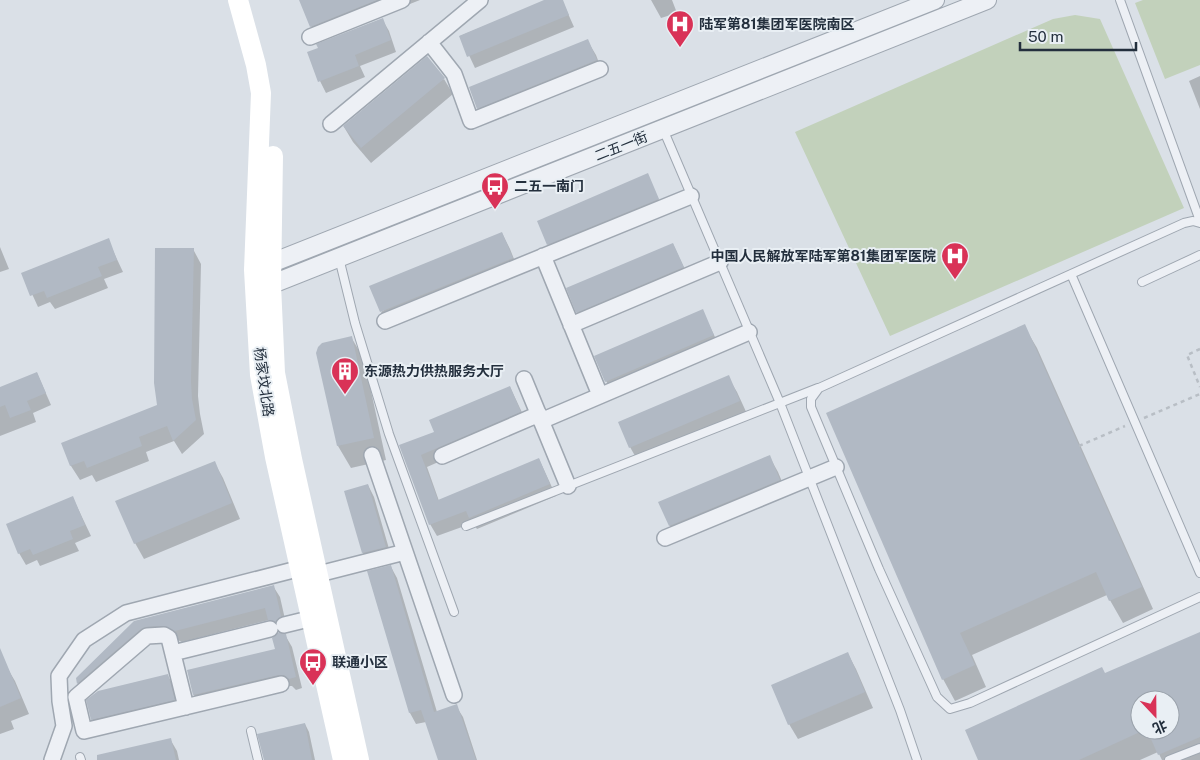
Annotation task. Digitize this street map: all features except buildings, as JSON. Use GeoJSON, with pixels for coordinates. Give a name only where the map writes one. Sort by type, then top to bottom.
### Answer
{"type":"FeatureCollection","features":[{"type":"Feature","properties":{"kind":"main road","name":"杨家坟北路"},"geometry":{"type":"LineString","coordinates":[[238,0],[256,64],[261,93],[263,288],[275,373],[309,571],[319,616],[359,760]]}},
{"type":"Feature","properties":{"kind":"main road","name":"杨家坟北路"},"geometry":{"type":"LineString","coordinates":[[252,0],[270,63],[274,92],[262,267]]}},
{"type":"Feature","properties":{"kind":"main road","name":"杨家坟北路"},"geometry":{"type":"LineString","coordinates":[[319,616],[342,760]]}},
{"type":"Feature","properties":{"kind":"street"},"geometry":{"type":"LineString","coordinates":[[310,37],[402,0]]}},
{"type":"Feature","properties":{"kind":"street"},"geometry":{"type":"LineString","coordinates":[[331,124],[480,0]]}},
{"type":"Feature","properties":{"kind":"street","name":"二五一街"},"geometry":{"type":"LineString","coordinates":[[262,267],[935,0]]}},
{"type":"Feature","properties":{"kind":"street","name":"二五一街"},"geometry":{"type":"LineString","coordinates":[[263,288],[987,0]]}},
{"type":"Feature","properties":{"kind":"street"},"geometry":{"type":"LineString","coordinates":[[429,42],[454,74],[471,121],[600,69]]}},
{"type":"Feature","properties":{"kind":"street"},"geometry":{"type":"LineString","coordinates":[[656,111],[663,129]]}},
{"type":"Feature","properties":{"kind":"street"},"geometry":{"type":"LineString","coordinates":[[385,321],[691,196]]}},
{"type":"Feature","properties":{"kind":"street"},"geometry":{"type":"LineString","coordinates":[[543,256],[600,395]]}},
{"type":"Feature","properties":{"kind":"street"},"geometry":{"type":"LineString","coordinates":[[571,325],[720,262]]}},
{"type":"Feature","properties":{"kind":"street"},"geometry":{"type":"LineString","coordinates":[[442,456],[600,395],[749,332]]}},
{"type":"Feature","properties":{"kind":"street"},"geometry":{"type":"LineString","coordinates":[[524,379],[568,486]]}},
{"type":"Feature","properties":{"kind":"street"},"geometry":{"type":"LineString","coordinates":[[372,455],[454,696]]}},
{"type":"Feature","properties":{"kind":"street"},"geometry":{"type":"LineString","coordinates":[[665,538],[836,467]]}},
{"type":"Feature","properties":{"kind":"street"},"geometry":{"type":"LineString","coordinates":[[52,760],[64,726],[59,676],[84,640],[126,613],[309,571],[405,552]]}},
{"type":"Feature","properties":{"kind":"street"},"geometry":{"type":"LineString","coordinates":[[173,653],[319,616]]}},
{"type":"Feature","properties":{"kind":"street"},"geometry":{"type":"LineString","coordinates":[[186,707],[169,638],[164,635],[147,636],[76,697],[84,731],[186,707],[281,684]]}},
{"type":"Feature","properties":{"kind":"lane"},"geometry":{"type":"LineString","coordinates":[[466,526],[819,388],[1184,224],[1193,221],[1200,222],[1120,0]]}},
{"type":"Feature","properties":{"kind":"lane"},"geometry":{"type":"LineString","coordinates":[[663,129],[780,403],[900,710],[917,760]]}},
{"type":"Feature","properties":{"kind":"lane"},"geometry":{"type":"LineString","coordinates":[[1142,282],[1200,255]]}},
{"type":"Feature","properties":{"kind":"lane"},"geometry":{"type":"LineString","coordinates":[[339,258],[355,323],[389,434],[454,612]]}},
{"type":"Feature","properties":{"kind":"lane"},"geometry":{"type":"LineString","coordinates":[[1071,274],[1200,574]]}},
{"type":"Feature","properties":{"kind":"lane"},"geometry":{"type":"LineString","coordinates":[[819,388],[811,399],[811,407],[879,568],[937,697],[950,709],[970,703],[1200,597]]}},
{"type":"Feature","properties":{"kind":"lane"},"geometry":{"type":"LineString","coordinates":[[251,732],[258,760]]}},
{"type":"Feature","properties":{"kind":"lane"},"geometry":{"type":"LineString","coordinates":[[1169,760],[1200,748]]}},
{"type":"Feature","properties":{"kind":"path"},"geometry":{"type":"LineString","coordinates":[[1200,349],[1187,355],[1200,387]]}},
{"type":"Feature","properties":{"kind":"path"},"geometry":{"type":"LineString","coordinates":[[1079,446],[1200,394]]}},
{"type":"Feature","properties":{"kind":"green space"},"geometry":{"type":"Polygon","coordinates":[[[1143,0],[1200,0],[1200,65],[1165,79],[1135,3],[1143,0]]]}},
{"type":"Feature","properties":{"kind":"green space"},"geometry":{"type":"Polygon","coordinates":[[[1075,15],[1100,19],[1184,208],[890,336],[795,132],[1053,19],[1075,15]]]}},
{"type":"Feature","properties":{"kind":"place","name":"陆军第81集团军医院南区"},"geometry":{"type":"Point","coordinates":[680,48]}},
{"type":"Feature","properties":{"kind":"place","name":"二五一南门"},"geometry":{"type":"Point","coordinates":[495,210]}},
{"type":"Feature","properties":{"kind":"place","name":"中国人民解放军陆军第81集团军医院"},"geometry":{"type":"Point","coordinates":[955,280]}},
{"type":"Feature","properties":{"kind":"place","name":"东源热力供热服务大厅"},"geometry":{"type":"Point","coordinates":[345,395]}},
{"type":"Feature","properties":{"kind":"place","name":"联通小区"},"geometry":{"type":"Point","coordinates":[313,686]}}]}
